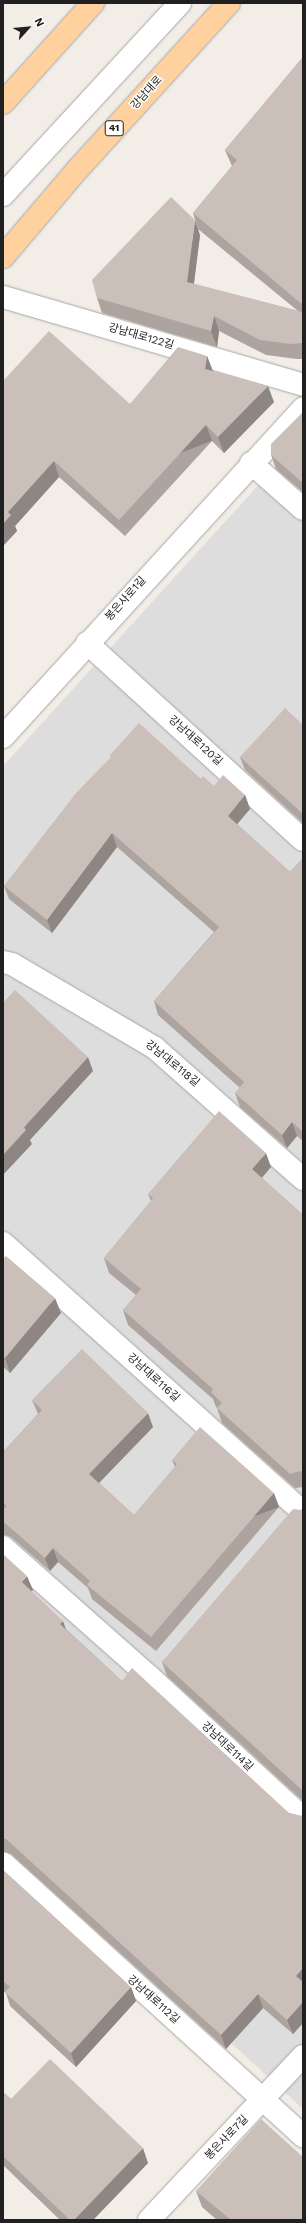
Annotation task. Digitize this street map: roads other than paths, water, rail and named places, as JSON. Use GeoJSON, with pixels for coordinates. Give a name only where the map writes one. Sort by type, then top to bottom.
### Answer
{"type":"FeatureCollection","features":[{"type":"Feature","properties":{"kind":"main road"},"geometry":{"type":"LineString","coordinates":[[3,104],[92,3]]}},
{"type":"Feature","properties":{"kind":"main road","name":"강남대로"},"geometry":{"type":"LineString","coordinates":[[3,257],[77,170],[229,3]]}},
{"type":"Feature","properties":{"kind":"street"},"geometry":{"type":"LineString","coordinates":[[3,195],[180,3]]}},
{"type":"Feature","properties":{"kind":"street"},"geometry":{"type":"LineString","coordinates":[[3,241],[77,170]]}},
{"type":"Feature","properties":{"kind":"street","name":"강남대로122길"},"geometry":{"type":"LineString","coordinates":[[3,297],[303,385]]}},
{"type":"Feature","properties":{"kind":"street","name":"봉은사로1길"},"geometry":{"type":"LineString","coordinates":[[3,737],[87,642],[251,463],[303,409]]}},
{"type":"Feature","properties":{"kind":"street"},"geometry":{"type":"LineString","coordinates":[[251,463],[303,509]]}},
{"type":"Feature","properties":{"kind":"street","name":"강남대로120길"},"geometry":{"type":"LineString","coordinates":[[87,642],[303,840]]}},
{"type":"Feature","properties":{"kind":"street","name":"강남대로118길"},"geometry":{"type":"LineString","coordinates":[[3,962],[12,964],[155,1048],[303,1179]]}},
{"type":"Feature","properties":{"kind":"street","name":"강남대로116길"},"geometry":{"type":"LineString","coordinates":[[3,1243],[301,1505]]}},
{"type":"Feature","properties":{"kind":"street"},"geometry":{"type":"LineString","coordinates":[[281,1523],[301,1505]]}},
{"type":"Feature","properties":{"kind":"street","name":"강남대로114길"},"geometry":{"type":"LineString","coordinates":[[3,1547],[150,1677],[303,1818]]}},
{"type":"Feature","properties":{"kind":"street"},"geometry":{"type":"LineString","coordinates":[[150,1677],[165,1659]]}},
{"type":"Feature","properties":{"kind":"street","name":"강남대로112길"},"geometry":{"type":"LineString","coordinates":[[3,1864],[303,2136]]}},
{"type":"Feature","properties":{"kind":"street","name":"봉은사로7길"},"geometry":{"type":"LineString","coordinates":[[149,2220],[303,2056]]}}]}
